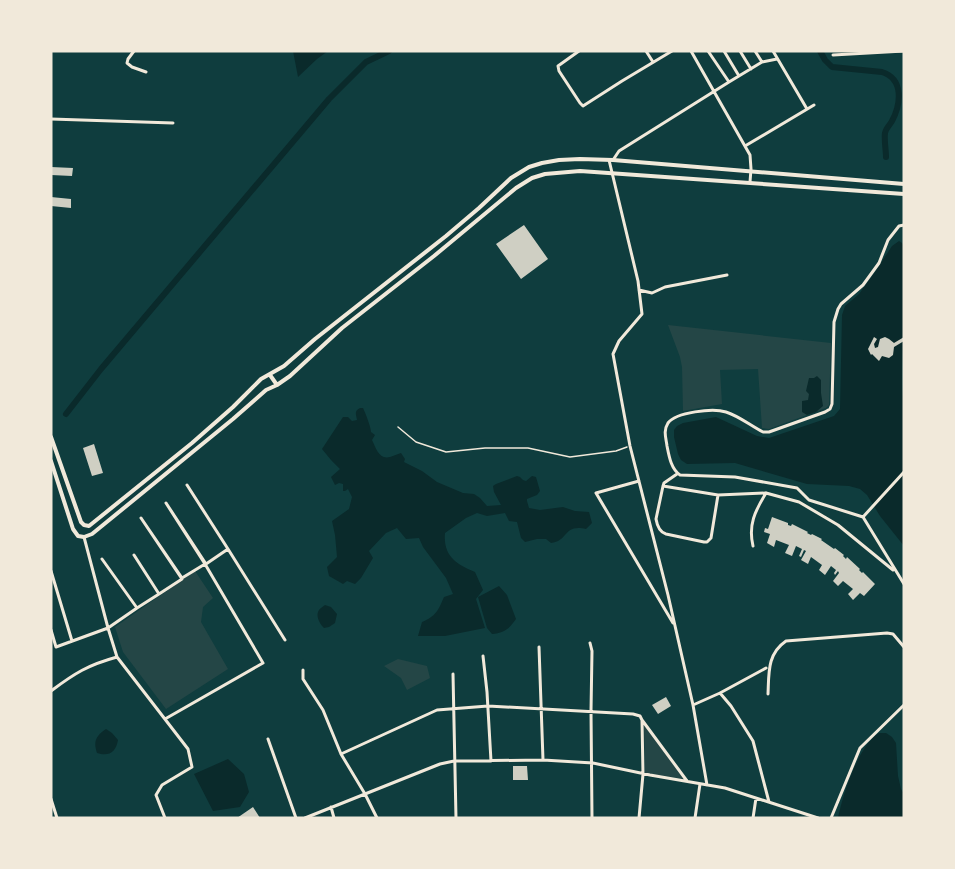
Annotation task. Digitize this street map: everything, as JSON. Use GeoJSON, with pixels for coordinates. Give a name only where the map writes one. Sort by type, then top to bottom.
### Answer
{"type":"FeatureCollection","features":[{"type":"Feature","properties":{"kind":"street"},"geometry":{"type":"LineString","coordinates":[[134,51],[127,63],[146,72]]}},
{"type":"Feature","properties":{"kind":"street"},"geometry":{"type":"LineString","coordinates":[[579,51],[558,66],[559,71],[583,106],[672,51]]}},
{"type":"Feature","properties":{"kind":"street"},"geometry":{"type":"LineString","coordinates":[[646,51],[653,63]]}},
{"type":"Feature","properties":{"kind":"street"},"geometry":{"type":"LineString","coordinates":[[690,51],[750,155],[750,183]]}},
{"type":"Feature","properties":{"kind":"street"},"geometry":{"type":"LineString","coordinates":[[708,51],[729,82]]}},
{"type":"Feature","properties":{"kind":"street"},"geometry":{"type":"LineString","coordinates":[[724,51],[739,76]]}},
{"type":"Feature","properties":{"kind":"street"},"geometry":{"type":"LineString","coordinates":[[740,51],[751,69]]}},
{"type":"Feature","properties":{"kind":"street"},"geometry":{"type":"LineString","coordinates":[[755,51],[762,62]]}},
{"type":"Feature","properties":{"kind":"street"},"geometry":{"type":"LineString","coordinates":[[773,51],[807,109]]}},
{"type":"Feature","properties":{"kind":"street"},"geometry":{"type":"LineString","coordinates":[[833,55],[904,51]]}},
{"type":"Feature","properties":{"kind":"street"},"geometry":{"type":"LineString","coordinates":[[707,785],[693,705],[630,446],[613,354],[619,341],[642,314],[611,160],[620,151],[714,91],[762,62],[777,59]]}},
{"type":"Feature","properties":{"kind":"street"},"geometry":{"type":"LineString","coordinates":[[745,146],[814,105]]}},
{"type":"Feature","properties":{"kind":"street"},"geometry":{"type":"LineString","coordinates":[[51,119],[172,123]]}},
{"type":"Feature","properties":{"kind":"street"},"geometry":{"type":"LineString","coordinates":[[51,437],[81,522],[88,526],[192,442],[261,379],[284,366],[429,250],[511,178],[529,167],[559,160],[611,160],[904,184]]}},
{"type":"Feature","properties":{"kind":"street"},"geometry":{"type":"LineString","coordinates":[[51,460],[73,530],[78,536],[84,537],[92,534],[234,419],[266,390],[290,376],[342,328],[494,206],[526,181],[545,174],[580,171],[612,172],[904,195]]}},
{"type":"Feature","properties":{"kind":"street"},"geometry":{"type":"LineString","coordinates":[[894,183],[894,194]]}},
{"type":"Feature","properties":{"kind":"street"},"geometry":{"type":"LineString","coordinates":[[488,199],[494,206]]}},
{"type":"Feature","properties":{"kind":"street"},"geometry":{"type":"LineString","coordinates":[[677,474],[670,459],[664,433],[669,421],[675,417],[698,412],[725,411],[763,432],[769,432],[830,409],[834,322],[837,309],[863,285],[879,263],[888,240],[899,226],[904,225]]}},
{"type":"Feature","properties":{"kind":"street"},"geometry":{"type":"LineString","coordinates":[[429,250],[434,256]]}},
{"type":"Feature","properties":{"kind":"street"},"geometry":{"type":"LineString","coordinates":[[639,290],[652,293],[664,287],[727,275]]}},
{"type":"Feature","properties":{"kind":"street"},"geometry":{"type":"LineString","coordinates":[[270,375],[277,385]]}},
{"type":"Feature","properties":{"kind":"street"},"geometry":{"type":"LineString","coordinates":[[863,517],[904,472]]}},
{"type":"Feature","properties":{"kind":"street"},"geometry":{"type":"LineString","coordinates":[[718,495],[711,538],[707,542],[662,533],[656,524],[664,483],[677,474],[689,477],[722,475],[797,488],[809,500],[863,517],[904,584]]}},
{"type":"Feature","properties":{"kind":"street"},"geometry":{"type":"LineString","coordinates":[[639,481],[596,493],[675,627]]}},
{"type":"Feature","properties":{"kind":"street"},"geometry":{"type":"LineString","coordinates":[[187,485],[285,640]]}},
{"type":"Feature","properties":{"kind":"street"},"geometry":{"type":"LineString","coordinates":[[663,486],[718,495],[766,493],[799,502],[838,525],[897,573]]}},
{"type":"Feature","properties":{"kind":"street"},"geometry":{"type":"LineString","coordinates":[[753,546],[752,522],[766,493]]}},
{"type":"Feature","properties":{"kind":"street"},"geometry":{"type":"LineString","coordinates":[[799,502],[809,500]]}},
{"type":"Feature","properties":{"kind":"street"},"geometry":{"type":"LineString","coordinates":[[166,503],[206,564],[228,549]]}},
{"type":"Feature","properties":{"kind":"street"},"geometry":{"type":"LineString","coordinates":[[141,518],[182,579],[206,564]]}},
{"type":"Feature","properties":{"kind":"street"},"geometry":{"type":"LineString","coordinates":[[84,537],[117,657],[188,749],[192,767],[162,785],[156,795],[165,818]]}},
{"type":"Feature","properties":{"kind":"street"},"geometry":{"type":"LineString","coordinates":[[165,719],[263,663],[189,538]]}},
{"type":"Feature","properties":{"kind":"street"},"geometry":{"type":"LineString","coordinates":[[134,555],[159,594],[182,579],[165,552]]}},
{"type":"Feature","properties":{"kind":"street"},"geometry":{"type":"LineString","coordinates":[[102,559],[137,608]]}},
{"type":"Feature","properties":{"kind":"street"},"geometry":{"type":"LineString","coordinates":[[51,630],[56,647],[108,628],[159,594],[141,565]]}},
{"type":"Feature","properties":{"kind":"street"},"geometry":{"type":"LineString","coordinates":[[51,572],[72,641]]}},
{"type":"Feature","properties":{"kind":"street"},"geometry":{"type":"LineString","coordinates":[[768,694],[770,662],[774,651],[786,640],[887,633],[893,634],[904,646]]}},
{"type":"Feature","properties":{"kind":"street"},"geometry":{"type":"LineString","coordinates":[[590,643],[592,651],[592,818]]}},
{"type":"Feature","properties":{"kind":"street"},"geometry":{"type":"LineString","coordinates":[[539,647],[543,760]]}},
{"type":"Feature","properties":{"kind":"street"},"geometry":{"type":"LineString","coordinates":[[483,656],[490,761]]}},
{"type":"Feature","properties":{"kind":"street"},"geometry":{"type":"LineString","coordinates":[[51,691],[81,670],[117,657]]}},
{"type":"Feature","properties":{"kind":"street"},"geometry":{"type":"LineString","coordinates":[[693,705],[766,668]]}},
{"type":"Feature","properties":{"kind":"street"},"geometry":{"type":"LineString","coordinates":[[303,670],[303,679],[323,710],[341,754],[365,794],[376,818]]}},
{"type":"Feature","properties":{"kind":"street"},"geometry":{"type":"LineString","coordinates":[[453,674],[456,818]]}},
{"type":"Feature","properties":{"kind":"street"},"geometry":{"type":"LineString","coordinates":[[720,693],[753,741],[769,802]]}},
{"type":"Feature","properties":{"kind":"street"},"geometry":{"type":"LineString","coordinates":[[831,818],[860,748],[904,705]]}},
{"type":"Feature","properties":{"kind":"street"},"geometry":{"type":"LineString","coordinates":[[341,754],[437,710],[488,706],[633,714],[640,716],[687,781]]}},
{"type":"Feature","properties":{"kind":"street"},"geometry":{"type":"LineString","coordinates":[[639,818],[643,774],[642,720]]}},
{"type":"Feature","properties":{"kind":"street"},"geometry":{"type":"LineString","coordinates":[[268,740],[296,818]]}},
{"type":"Feature","properties":{"kind":"street"},"geometry":{"type":"LineString","coordinates":[[305,818],[440,764],[454,761],[543,760],[591,763],[725,788],[818,818]]}},
{"type":"Feature","properties":{"kind":"street"},"geometry":{"type":"LineString","coordinates":[[695,818],[700,783]]}},
{"type":"Feature","properties":{"kind":"street"},"geometry":{"type":"LineString","coordinates":[[753,818],[756,798]]}},
{"type":"Feature","properties":{"kind":"street"},"geometry":{"type":"LineString","coordinates":[[51,799],[57,818]]}},
{"type":"Feature","properties":{"kind":"street"},"geometry":{"type":"LineString","coordinates":[[331,807],[334,818]]}},
{"type":"Feature","properties":{"kind":"path"},"geometry":{"type":"LineString","coordinates":[[398,427],[416,442],[446,453],[484,448],[528,448],[570,457],[616,451],[630,446]]}},
{"type":"Feature","properties":{"kind":"shaded area"},"geometry":{"type":"Polygon","coordinates":[[[293,51],[328,51],[298,77],[293,51]]]}},
{"type":"Feature","properties":{"kind":"shaded area"},"geometry":{"type":"Polygon","coordinates":[[[899,241],[904,247],[902,377],[904,546],[880,516],[867,495],[860,489],[849,486],[807,484],[735,463],[687,464],[681,460],[674,430],[683,423],[716,417],[757,436],[769,438],[834,416],[840,409],[842,315],[845,306],[859,294],[892,246],[899,241]]]}},
{"type":"Feature","properties":{"kind":"shaded area"},"geometry":{"type":"Polygon","coordinates":[[[668,325],[831,343],[829,405],[769,429],[762,428],[758,369],[720,370],[722,404],[683,411],[682,367],[668,325]]]}},
{"type":"Feature","properties":{"kind":"shaded area"},"geometry":{"type":"Polygon","coordinates":[[[817,376],[821,380],[823,406],[807,415],[802,412],[802,401],[808,400],[809,394],[806,391],[809,378],[817,376]]]}},
{"type":"Feature","properties":{"kind":"shaded area"},"geometry":{"type":"Polygon","coordinates":[[[363,408],[371,432],[375,435],[372,440],[378,453],[383,457],[401,453],[405,459],[404,462],[437,482],[463,493],[474,494],[487,506],[501,505],[494,492],[493,486],[496,484],[517,476],[526,481],[532,476],[536,477],[540,491],[537,495],[527,499],[529,508],[540,510],[563,507],[589,512],[592,523],[586,529],[573,529],[557,542],[551,543],[546,539],[537,539],[525,542],[521,538],[517,522],[509,521],[505,513],[487,516],[477,513],[466,518],[445,533],[446,548],[452,558],[475,572],[483,590],[476,599],[485,628],[445,636],[418,636],[422,622],[436,612],[444,597],[453,594],[446,578],[419,538],[406,539],[397,528],[386,533],[369,551],[373,558],[355,584],[347,581],[343,584],[329,576],[327,567],[337,557],[332,521],[349,509],[352,497],[348,489],[343,491],[343,484],[335,485],[331,477],[340,469],[322,449],[343,417],[348,417],[352,421],[357,420],[356,412],[363,408]]]}},
{"type":"Feature","properties":{"kind":"shaded area"},"geometry":{"type":"Polygon","coordinates":[[[195,571],[213,598],[203,607],[201,622],[228,669],[166,709],[123,652],[115,627],[195,571]]]}},
{"type":"Feature","properties":{"kind":"shaded area"},"geometry":{"type":"Polygon","coordinates":[[[499,586],[507,595],[516,619],[506,630],[492,634],[487,628],[478,597],[499,586]]]}},
{"type":"Feature","properties":{"kind":"shaded area"},"geometry":{"type":"Polygon","coordinates":[[[325,605],[331,607],[337,614],[335,623],[324,628],[318,612],[325,605]]]}},
{"type":"Feature","properties":{"kind":"shaded area"},"geometry":{"type":"Polygon","coordinates":[[[398,659],[427,666],[430,678],[407,690],[401,678],[384,666],[398,659]]]}},
{"type":"Feature","properties":{"kind":"shaded area"},"geometry":{"type":"Polygon","coordinates":[[[644,724],[684,779],[645,773],[644,724]]]}},
{"type":"Feature","properties":{"kind":"shaded area"},"geometry":{"type":"Polygon","coordinates":[[[106,729],[118,740],[117,744],[108,754],[97,753],[96,739],[106,729]]]}},
{"type":"Feature","properties":{"kind":"shaded area"},"geometry":{"type":"Polygon","coordinates":[[[879,733],[886,733],[896,743],[898,776],[904,794],[904,818],[838,818],[858,759],[871,739],[879,733]]]}},
{"type":"Feature","properties":{"kind":"shaded area"},"geometry":{"type":"Polygon","coordinates":[[[228,759],[244,774],[249,792],[240,807],[213,811],[194,774],[228,759]]]}},
{"type":"Feature","properties":{"kind":"building"},"geometry":{"type":"Polygon","coordinates":[[[51,167],[73,168],[72,176],[51,175],[51,167]]]}},
{"type":"Feature","properties":{"kind":"building"},"geometry":{"type":"Polygon","coordinates":[[[51,197],[71,199],[71,208],[51,206],[51,197]]]}},
{"type":"Feature","properties":{"kind":"building"},"geometry":{"type":"Polygon","coordinates":[[[524,225],[548,259],[521,279],[496,244],[524,225]]]}},
{"type":"Feature","properties":{"kind":"building"},"geometry":{"type":"Polygon","coordinates":[[[874,337],[877,339],[874,344],[875,348],[878,347],[880,339],[885,337],[894,343],[904,337],[904,341],[894,347],[893,355],[889,358],[882,356],[879,361],[871,355],[868,349],[874,337]]]}},
{"type":"Feature","properties":{"kind":"building"},"geometry":{"type":"Polygon","coordinates":[[[94,444],[103,473],[92,476],[83,448],[94,444]]]}},
{"type":"Feature","properties":{"kind":"building"},"geometry":{"type":"Polygon","coordinates":[[[772,517],[822,539],[846,559],[847,557],[875,584],[864,596],[860,593],[853,600],[848,594],[853,589],[843,581],[838,586],[833,581],[839,573],[838,571],[835,575],[836,570],[831,566],[825,575],[819,570],[822,565],[811,557],[808,564],[801,560],[806,551],[804,550],[801,557],[799,556],[802,549],[796,546],[792,556],[785,553],[789,545],[776,540],[774,547],[767,543],[770,534],[764,532],[765,528],[768,529],[772,517]]]}},
{"type":"Feature","properties":{"kind":"building"},"geometry":{"type":"Polygon","coordinates":[[[666,697],[671,706],[658,714],[652,705],[666,697]]]}},
{"type":"Feature","properties":{"kind":"building"},"geometry":{"type":"Polygon","coordinates":[[[513,766],[527,766],[528,780],[513,780],[513,766]]]}},
{"type":"Feature","properties":{"kind":"building"},"geometry":{"type":"Polygon","coordinates":[[[253,807],[260,818],[237,818],[253,807]]]}},
{"type":"Feature","properties":{"kind":"waterway"},"geometry":{"type":"LineString","coordinates":[[66,414],[101,369],[329,99],[366,62],[389,51]]}},
{"type":"Feature","properties":{"kind":"waterway"},"geometry":{"type":"LineString","coordinates":[[820,51],[832,67],[882,72],[894,80],[899,100],[885,133],[886,157]]}}]}
